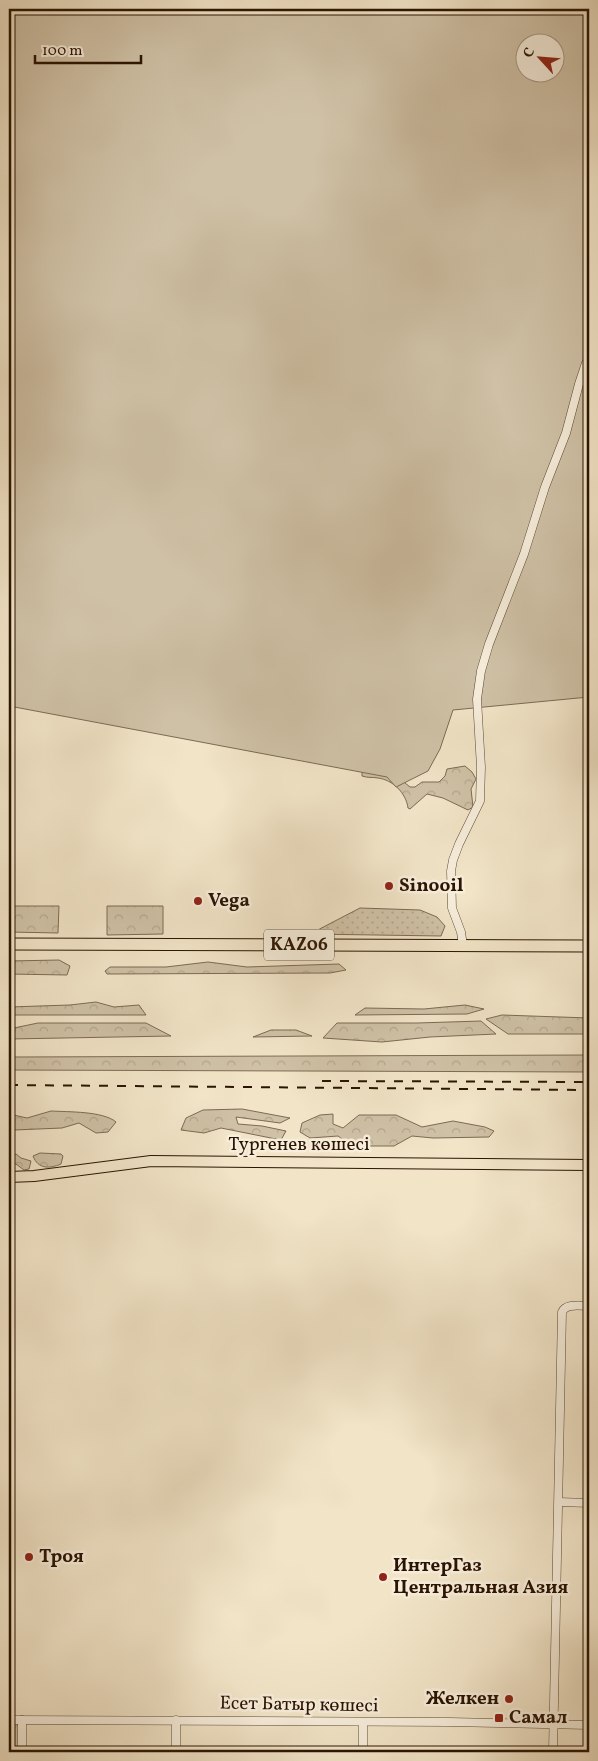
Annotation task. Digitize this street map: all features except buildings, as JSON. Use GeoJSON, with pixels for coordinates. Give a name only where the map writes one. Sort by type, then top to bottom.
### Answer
{"type":"FeatureCollection","features":[{"type":"Feature","properties":{"kind":"highway","name":"KАZ06"},"geometry":{"type":"LineString","coordinates":[[9,944],[589,946]]}},
{"type":"Feature","properties":{"kind":"main road","name":"Тургенев көшесі"},"geometry":{"type":"LineString","coordinates":[[9,1177],[34,1176],[151,1161],[589,1165]]}},
{"type":"Feature","properties":{"kind":"street"},"geometry":{"type":"LineString","coordinates":[[463,946],[461,932],[452,908],[451,871],[459,844],[480,801],[481,767],[477,699],[481,671],[524,554],[545,487],[566,433],[579,384],[589,359]]}},
{"type":"Feature","properties":{"kind":"street"},"geometry":{"type":"LineString","coordinates":[[553,1752],[562,1312],[563,1308],[567,1306],[589,1306]]}},
{"type":"Feature","properties":{"kind":"street"},"geometry":{"type":"LineString","coordinates":[[559,1502],[589,1503]]}},
{"type":"Feature","properties":{"kind":"street","name":"Есет Батыр көшесі"},"geometry":{"type":"LineString","coordinates":[[9,1720],[589,1725]]}},
{"type":"Feature","properties":{"kind":"street"},"geometry":{"type":"LineString","coordinates":[[22,1720],[22,1752]]}},
{"type":"Feature","properties":{"kind":"street"},"geometry":{"type":"LineString","coordinates":[[176,1720],[176,1752]]}},
{"type":"Feature","properties":{"kind":"street"},"geometry":{"type":"LineString","coordinates":[[363,1752],[364,1722]]}},
{"type":"Feature","properties":{"kind":"green space"},"geometry":{"type":"Polygon","coordinates":[[[9,9],[589,9],[589,697],[453,710],[440,749],[428,771],[396,787],[387,777],[9,706],[9,9]]]}},
{"type":"Feature","properties":{"kind":"green space"},"geometry":{"type":"Polygon","coordinates":[[[465,766],[476,779],[471,789],[473,807],[468,810],[443,798],[427,794],[410,809],[402,792],[394,784],[384,779],[362,776],[362,770],[399,778],[410,787],[415,787],[422,782],[439,782],[445,776],[447,769],[465,766]]]}},
{"type":"Feature","properties":{"kind":"green space"},"geometry":{"type":"Polygon","coordinates":[[[9,906],[59,906],[58,933],[9,932],[9,906]]]}},
{"type":"Feature","properties":{"kind":"green space"},"geometry":{"type":"Polygon","coordinates":[[[107,906],[163,906],[163,934],[107,935],[107,906]]]}},
{"type":"Feature","properties":{"kind":"green space"},"geometry":{"type":"Polygon","coordinates":[[[360,908],[420,910],[437,917],[445,926],[441,936],[310,934],[360,908]]]}},
{"type":"Feature","properties":{"kind":"green space"},"geometry":{"type":"Polygon","coordinates":[[[59,960],[70,966],[67,975],[9,974],[9,961],[59,960]]]}},
{"type":"Feature","properties":{"kind":"green space"},"geometry":{"type":"Polygon","coordinates":[[[208,962],[247,967],[339,964],[346,970],[330,973],[107,974],[105,971],[110,967],[166,967],[208,962]]]}},
{"type":"Feature","properties":{"kind":"green space"},"geometry":{"type":"Polygon","coordinates":[[[96,1002],[114,1007],[139,1005],[146,1015],[9,1015],[9,1007],[70,1005],[96,1002]]]}},
{"type":"Feature","properties":{"kind":"green space"},"geometry":{"type":"Polygon","coordinates":[[[465,1005],[484,1009],[467,1014],[355,1015],[365,1008],[424,1009],[465,1005]]]}},
{"type":"Feature","properties":{"kind":"green space"},"geometry":{"type":"Polygon","coordinates":[[[502,1015],[589,1018],[589,1034],[508,1034],[486,1019],[502,1015]]]}},
{"type":"Feature","properties":{"kind":"green space"},"geometry":{"type":"Polygon","coordinates":[[[481,1021],[496,1034],[430,1037],[382,1042],[323,1038],[337,1023],[481,1021]]]}},
{"type":"Feature","properties":{"kind":"green space"},"geometry":{"type":"Polygon","coordinates":[[[38,1023],[146,1023],[171,1036],[9,1039],[9,1029],[38,1023]]]}},
{"type":"Feature","properties":{"kind":"green space"},"geometry":{"type":"Polygon","coordinates":[[[271,1030],[296,1030],[312,1036],[253,1037],[271,1030]]]}},
{"type":"Feature","properties":{"kind":"green space"},"geometry":{"type":"Polygon","coordinates":[[[589,1055],[589,1072],[9,1070],[9,1065],[14,1057],[589,1055]]]}},
{"type":"Feature","properties":{"kind":"green space"},"geometry":{"type":"Polygon","coordinates":[[[242,1109],[290,1118],[280,1123],[236,1117],[238,1124],[286,1131],[281,1140],[221,1128],[204,1133],[181,1130],[186,1118],[203,1110],[242,1109]]]}},
{"type":"Feature","properties":{"kind":"green space"},"geometry":{"type":"Polygon","coordinates":[[[51,1111],[94,1114],[110,1118],[116,1122],[108,1132],[96,1133],[79,1123],[62,1128],[14,1130],[9,1128],[9,1114],[27,1118],[51,1111]]]}},
{"type":"Feature","properties":{"kind":"green space"},"geometry":{"type":"Polygon","coordinates":[[[333,1114],[333,1124],[343,1128],[359,1115],[396,1115],[422,1127],[453,1121],[485,1127],[494,1131],[489,1137],[433,1138],[412,1136],[394,1146],[349,1144],[338,1136],[310,1138],[300,1132],[302,1123],[320,1115],[333,1114]]]}},
{"type":"Feature","properties":{"kind":"green space"},"geometry":{"type":"Polygon","coordinates":[[[40,1153],[61,1154],[63,1156],[61,1164],[52,1167],[41,1166],[33,1156],[40,1153]]]}},
{"type":"Feature","properties":{"kind":"green space"},"geometry":{"type":"Polygon","coordinates":[[[16,1154],[21,1158],[31,1161],[29,1169],[24,1170],[16,1164],[9,1163],[9,1156],[16,1154]]]}},
{"type":"Feature","properties":{"kind":"green space"},"geometry":{"type":"Polygon","coordinates":[[[9,1722],[19,1722],[19,1752],[9,1752],[9,1722]]]}},
{"type":"Feature","properties":{"kind":"railway"},"geometry":{"type":"LineString","coordinates":[[322,1081],[589,1082]]}},
{"type":"Feature","properties":{"kind":"railway"},"geometry":{"type":"LineString","coordinates":[[9,1085],[589,1090]]}},
{"type":"Feature","properties":{"kind":"place","name":"Sinooil"},"geometry":{"type":"Point","coordinates":[389,886]}},
{"type":"Feature","properties":{"kind":"place","name":"Vega"},"geometry":{"type":"Point","coordinates":[198,901]}},
{"type":"Feature","properties":{"kind":"place","name":"Троя"},"geometry":{"type":"Point","coordinates":[29,1557]}},
{"type":"Feature","properties":{"kind":"place","name":"ИнтерГаз Центральная Азия"},"geometry":{"type":"Point","coordinates":[383,1577]}},
{"type":"Feature","properties":{"kind":"place","name":"Желкен"},"geometry":{"type":"Point","coordinates":[509,1699]}},
{"type":"Feature","properties":{"kind":"place","name":"Самал"},"geometry":{"type":"Point","coordinates":[499,1718]}}]}
